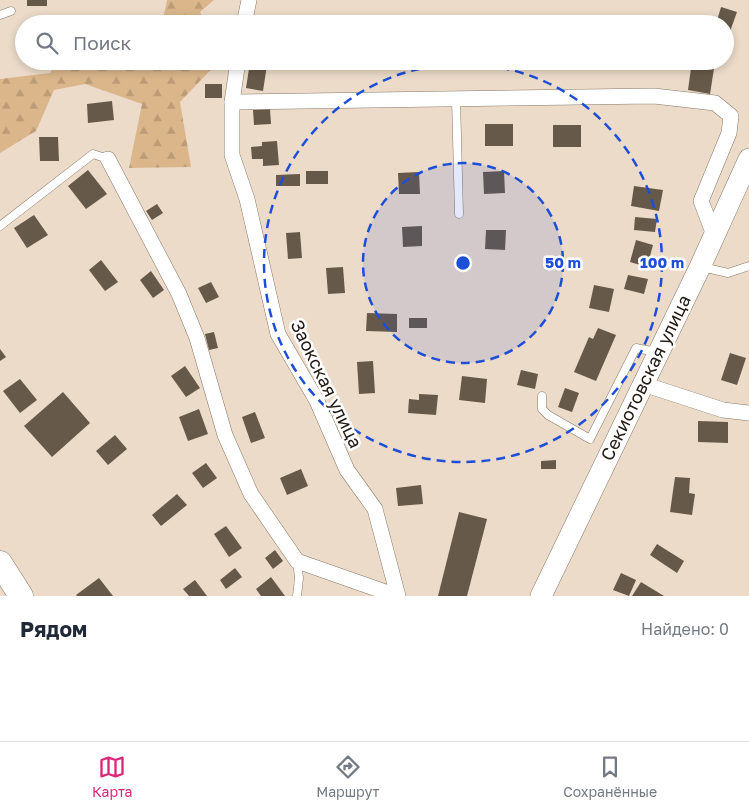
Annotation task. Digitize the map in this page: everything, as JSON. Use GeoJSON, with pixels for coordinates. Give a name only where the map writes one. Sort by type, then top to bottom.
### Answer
{"type":"FeatureCollection","features":[{"type":"Feature","properties":{"kind":"main road","name":"Секиотовская улица"},"geometry":{"type":"LineString","coordinates":[[541,596],[700,266],[749,159]]}},
{"type":"Feature","properties":{"kind":"main road"},"geometry":{"type":"LineString","coordinates":[[0,564],[21,596]]}},
{"type":"Feature","properties":{"kind":"street"},"geometry":{"type":"LineString","coordinates":[[246,15],[249,0]]}},
{"type":"Feature","properties":{"kind":"street","name":"Заокская улица"},"geometry":{"type":"LineString","coordinates":[[237,70],[232,102],[232,156],[247,199],[278,334],[317,401],[347,470],[375,509],[397,596]]}},
{"type":"Feature","properties":{"kind":"street"},"geometry":{"type":"LineString","coordinates":[[232,102],[654,96],[714,103],[731,116],[729,133],[701,201],[714,235]]}},
{"type":"Feature","properties":{"kind":"street"},"geometry":{"type":"LineString","coordinates":[[108,159],[180,294],[197,338],[225,435],[250,494],[297,561]]}},
{"type":"Feature","properties":{"kind":"street"},"geometry":{"type":"LineString","coordinates":[[643,384],[723,410],[749,413]]}},
{"type":"Feature","properties":{"kind":"street","name":"Заокская улица"},"geometry":{"type":"LineString","coordinates":[[297,561],[397,596]]}},
{"type":"Feature","properties":{"kind":"lane"},"geometry":{"type":"LineString","coordinates":[[0,15],[11,11]]}},
{"type":"Feature","properties":{"kind":"lane"},"geometry":{"type":"LineString","coordinates":[[456,99],[459,214]]}},
{"type":"Feature","properties":{"kind":"lane"},"geometry":{"type":"LineString","coordinates":[[0,226],[93,154],[108,159]]}},
{"type":"Feature","properties":{"kind":"lane"},"geometry":{"type":"LineString","coordinates":[[700,266],[728,273],[749,266]]}},
{"type":"Feature","properties":{"kind":"lane"},"geometry":{"type":"LineString","coordinates":[[542,396],[542,409],[548,415],[590,439],[636,348],[658,353]]}},
{"type":"Feature","properties":{"kind":"lane"},"geometry":{"type":"LineString","coordinates":[[297,561],[299,578],[297,596]]}},
{"type":"Feature","properties":{"kind":"green space"},"geometry":{"type":"Polygon","coordinates":[[[167,0],[214,0],[200,12],[201,15],[164,15],[167,0]]]}},
{"type":"Feature","properties":{"kind":"green space"},"geometry":{"type":"Polygon","coordinates":[[[52,70],[210,70],[180,102],[191,167],[129,168],[142,104],[85,84],[54,90],[36,131],[0,153],[0,79],[50,73],[52,70]]]}},
{"type":"Feature","properties":{"kind":"building"},"geometry":{"type":"Polygon","coordinates":[[[27,0],[47,0],[47,6],[27,6],[27,0]]]}},
{"type":"Feature","properties":{"kind":"building"},"geometry":{"type":"Polygon","coordinates":[[[721,7],[737,12],[734,20],[734,15],[719,15],[721,7]]]}},
{"type":"Feature","properties":{"kind":"building"},"geometry":{"type":"Polygon","coordinates":[[[249,70],[266,70],[263,91],[246,88],[249,70]]]}},
{"type":"Feature","properties":{"kind":"building"},"geometry":{"type":"Polygon","coordinates":[[[691,70],[714,70],[710,94],[688,90],[691,70]]]}},
{"type":"Feature","properties":{"kind":"building"},"geometry":{"type":"Polygon","coordinates":[[[205,84],[222,84],[222,98],[205,98],[205,84]]]}},
{"type":"Feature","properties":{"kind":"building"},"geometry":{"type":"Polygon","coordinates":[[[112,101],[114,120],[88,123],[87,104],[112,101]]]}},
{"type":"Feature","properties":{"kind":"building"},"geometry":{"type":"Polygon","coordinates":[[[270,109],[271,124],[254,125],[253,110],[270,109]]]}},
{"type":"Feature","properties":{"kind":"building"},"geometry":{"type":"Polygon","coordinates":[[[485,124],[513,124],[513,146],[485,146],[485,124]]]}},
{"type":"Feature","properties":{"kind":"building"},"geometry":{"type":"Polygon","coordinates":[[[553,125],[581,125],[581,147],[553,147],[553,125]]]}},
{"type":"Feature","properties":{"kind":"building"},"geometry":{"type":"Polygon","coordinates":[[[39,137],[58,137],[59,161],[40,161],[39,137]]]}},
{"type":"Feature","properties":{"kind":"building"},"geometry":{"type":"Polygon","coordinates":[[[277,141],[279,165],[263,166],[263,159],[252,159],[251,147],[262,146],[262,142],[277,141]]]}},
{"type":"Feature","properties":{"kind":"building"},"geometry":{"type":"Polygon","coordinates":[[[88,170],[107,194],[86,209],[68,186],[88,170]]]}},
{"type":"Feature","properties":{"kind":"building"},"geometry":{"type":"Polygon","coordinates":[[[306,171],[328,171],[328,184],[306,184],[306,171]]]}},
{"type":"Feature","properties":{"kind":"building"},"geometry":{"type":"Polygon","coordinates":[[[504,171],[505,193],[484,194],[483,172],[504,171]]]}},
{"type":"Feature","properties":{"kind":"building"},"geometry":{"type":"Polygon","coordinates":[[[419,172],[420,194],[399,194],[398,173],[419,172]]]}},
{"type":"Feature","properties":{"kind":"building"},"geometry":{"type":"Polygon","coordinates":[[[300,174],[300,186],[276,186],[276,175],[300,174]]]}},
{"type":"Feature","properties":{"kind":"building"},"geometry":{"type":"Polygon","coordinates":[[[634,186],[663,190],[659,211],[631,206],[634,186]]]}},
{"type":"Feature","properties":{"kind":"building"},"geometry":{"type":"Polygon","coordinates":[[[157,204],[163,213],[152,220],[146,211],[157,204]]]}},
{"type":"Feature","properties":{"kind":"building"},"geometry":{"type":"Polygon","coordinates":[[[34,215],[48,235],[27,248],[14,228],[34,215]]]}},
{"type":"Feature","properties":{"kind":"building"},"geometry":{"type":"Polygon","coordinates":[[[635,217],[657,219],[655,232],[634,230],[635,217]]]}},
{"type":"Feature","properties":{"kind":"building"},"geometry":{"type":"Polygon","coordinates":[[[422,226],[422,246],[403,247],[402,227],[422,226]]]}},
{"type":"Feature","properties":{"kind":"building"},"geometry":{"type":"Polygon","coordinates":[[[486,230],[506,230],[505,250],[485,249],[486,230]]]}},
{"type":"Feature","properties":{"kind":"building"},"geometry":{"type":"Polygon","coordinates":[[[300,232],[302,258],[288,259],[286,233],[300,232]]]}},
{"type":"Feature","properties":{"kind":"building"},"geometry":{"type":"Polygon","coordinates":[[[636,240],[653,245],[647,267],[630,262],[636,240]]]}},
{"type":"Feature","properties":{"kind":"building"},"geometry":{"type":"Polygon","coordinates":[[[101,260],[118,282],[105,291],[89,270],[101,260]]]}},
{"type":"Feature","properties":{"kind":"building"},"geometry":{"type":"Polygon","coordinates":[[[343,267],[345,293],[328,294],[326,268],[343,267]]]}},
{"type":"Feature","properties":{"kind":"building"},"geometry":{"type":"Polygon","coordinates":[[[151,271],[164,290],[153,298],[140,280],[151,271]]]}},
{"type":"Feature","properties":{"kind":"building"},"geometry":{"type":"Polygon","coordinates":[[[628,275],[648,279],[644,294],[624,289],[628,275]]]}},
{"type":"Feature","properties":{"kind":"building"},"geometry":{"type":"Polygon","coordinates":[[[211,282],[219,297],[206,303],[198,288],[211,282]]]}},
{"type":"Feature","properties":{"kind":"building"},"geometry":{"type":"Polygon","coordinates":[[[594,285],[614,289],[609,312],[589,308],[594,285]]]}},
{"type":"Feature","properties":{"kind":"building"},"geometry":{"type":"Polygon","coordinates":[[[367,313],[397,314],[397,332],[366,331],[367,313]]]}},
{"type":"Feature","properties":{"kind":"building"},"geometry":{"type":"Polygon","coordinates":[[[409,318],[427,318],[427,328],[409,328],[409,318]]]}},
{"type":"Feature","properties":{"kind":"building"},"geometry":{"type":"Polygon","coordinates":[[[598,328],[616,335],[596,381],[574,372],[589,337],[593,339],[598,328]]]}},
{"type":"Feature","properties":{"kind":"building"},"geometry":{"type":"Polygon","coordinates":[[[214,332],[218,348],[209,350],[205,334],[214,332]]]}},
{"type":"Feature","properties":{"kind":"building"},"geometry":{"type":"Polygon","coordinates":[[[0,349],[6,357],[0,361],[0,349]]]}},
{"type":"Feature","properties":{"kind":"building"},"geometry":{"type":"Polygon","coordinates":[[[730,353],[746,358],[737,385],[721,380],[730,353]]]}},
{"type":"Feature","properties":{"kind":"building"},"geometry":{"type":"Polygon","coordinates":[[[373,361],[375,393],[359,394],[357,362],[373,361]]]}},
{"type":"Feature","properties":{"kind":"building"},"geometry":{"type":"Polygon","coordinates":[[[185,366],[200,388],[186,397],[171,376],[185,366]]]}},
{"type":"Feature","properties":{"kind":"building"},"geometry":{"type":"Polygon","coordinates":[[[521,370],[538,374],[535,389],[517,385],[521,370]]]}},
{"type":"Feature","properties":{"kind":"building"},"geometry":{"type":"Polygon","coordinates":[[[462,376],[487,379],[485,403],[459,400],[462,376]]]}},
{"type":"Feature","properties":{"kind":"building"},"geometry":{"type":"Polygon","coordinates":[[[20,379],[37,400],[20,413],[3,391],[20,379]]]}},
{"type":"Feature","properties":{"kind":"building"},"geometry":{"type":"Polygon","coordinates":[[[565,388],[579,393],[572,412],[558,407],[565,388]]]}},
{"type":"Feature","properties":{"kind":"building"},"geometry":{"type":"Polygon","coordinates":[[[63,392],[90,423],[52,457],[24,426],[63,392]]]}},
{"type":"Feature","properties":{"kind":"building"},"geometry":{"type":"Polygon","coordinates":[[[419,394],[438,395],[436,415],[408,413],[409,399],[419,400],[419,394]]]}},
{"type":"Feature","properties":{"kind":"building"},"geometry":{"type":"Polygon","coordinates":[[[199,409],[208,434],[188,441],[179,417],[199,409]]]}},
{"type":"Feature","properties":{"kind":"building"},"geometry":{"type":"Polygon","coordinates":[[[255,412],[265,438],[251,443],[242,417],[255,412]]]}},
{"type":"Feature","properties":{"kind":"building"},"geometry":{"type":"Polygon","coordinates":[[[698,421],[728,422],[728,443],[698,442],[698,421]]]}},
{"type":"Feature","properties":{"kind":"building"},"geometry":{"type":"Polygon","coordinates":[[[115,435],[127,449],[108,465],[96,451],[115,435]]]}},
{"type":"Feature","properties":{"kind":"building"},"geometry":{"type":"Polygon","coordinates":[[[556,460],[556,469],[541,469],[541,461],[556,460]]]}},
{"type":"Feature","properties":{"kind":"building"},"geometry":{"type":"Polygon","coordinates":[[[206,463],[217,478],[203,488],[192,473],[206,463]]]}},
{"type":"Feature","properties":{"kind":"building"},"geometry":{"type":"Polygon","coordinates":[[[301,469],[308,486],[287,495],[280,478],[301,469]]]}},
{"type":"Feature","properties":{"kind":"building"},"geometry":{"type":"Polygon","coordinates":[[[675,477],[690,478],[689,493],[695,494],[692,515],[670,512],[675,477]]]}},
{"type":"Feature","properties":{"kind":"building"},"geometry":{"type":"Polygon","coordinates":[[[421,485],[423,504],[398,506],[396,488],[421,485]]]}},
{"type":"Feature","properties":{"kind":"building"},"geometry":{"type":"Polygon","coordinates":[[[177,494],[187,505],[161,526],[152,515],[177,494]]]}},
{"type":"Feature","properties":{"kind":"building"},"geometry":{"type":"Polygon","coordinates":[[[459,512],[487,519],[467,596],[438,596],[459,512]]]}},
{"type":"Feature","properties":{"kind":"building"},"geometry":{"type":"Polygon","coordinates":[[[226,526],[242,548],[229,557],[214,534],[226,526]]]}},
{"type":"Feature","properties":{"kind":"building"},"geometry":{"type":"Polygon","coordinates":[[[657,544],[684,561],[677,573],[650,555],[657,544]]]}},
{"type":"Feature","properties":{"kind":"building"},"geometry":{"type":"Polygon","coordinates":[[[275,550],[283,561],[273,569],[265,558],[275,550]]]}},
{"type":"Feature","properties":{"kind":"building"},"geometry":{"type":"Polygon","coordinates":[[[235,568],[242,577],[226,589],[220,580],[235,568]]]}},
{"type":"Feature","properties":{"kind":"building"},"geometry":{"type":"Polygon","coordinates":[[[621,573],[636,580],[629,596],[613,590],[621,573]]]}},
{"type":"Feature","properties":{"kind":"building"},"geometry":{"type":"Polygon","coordinates":[[[271,577],[285,596],[261,596],[256,589],[271,577]]]}},
{"type":"Feature","properties":{"kind":"building"},"geometry":{"type":"Polygon","coordinates":[[[99,578],[113,596],[76,595],[99,578]]]}},
{"type":"Feature","properties":{"kind":"building"},"geometry":{"type":"Polygon","coordinates":[[[195,580],[207,596],[189,596],[183,589],[195,580]]]}},
{"type":"Feature","properties":{"kind":"building"},"geometry":{"type":"Polygon","coordinates":[[[641,582],[664,596],[632,596],[641,582]]]}}]}
